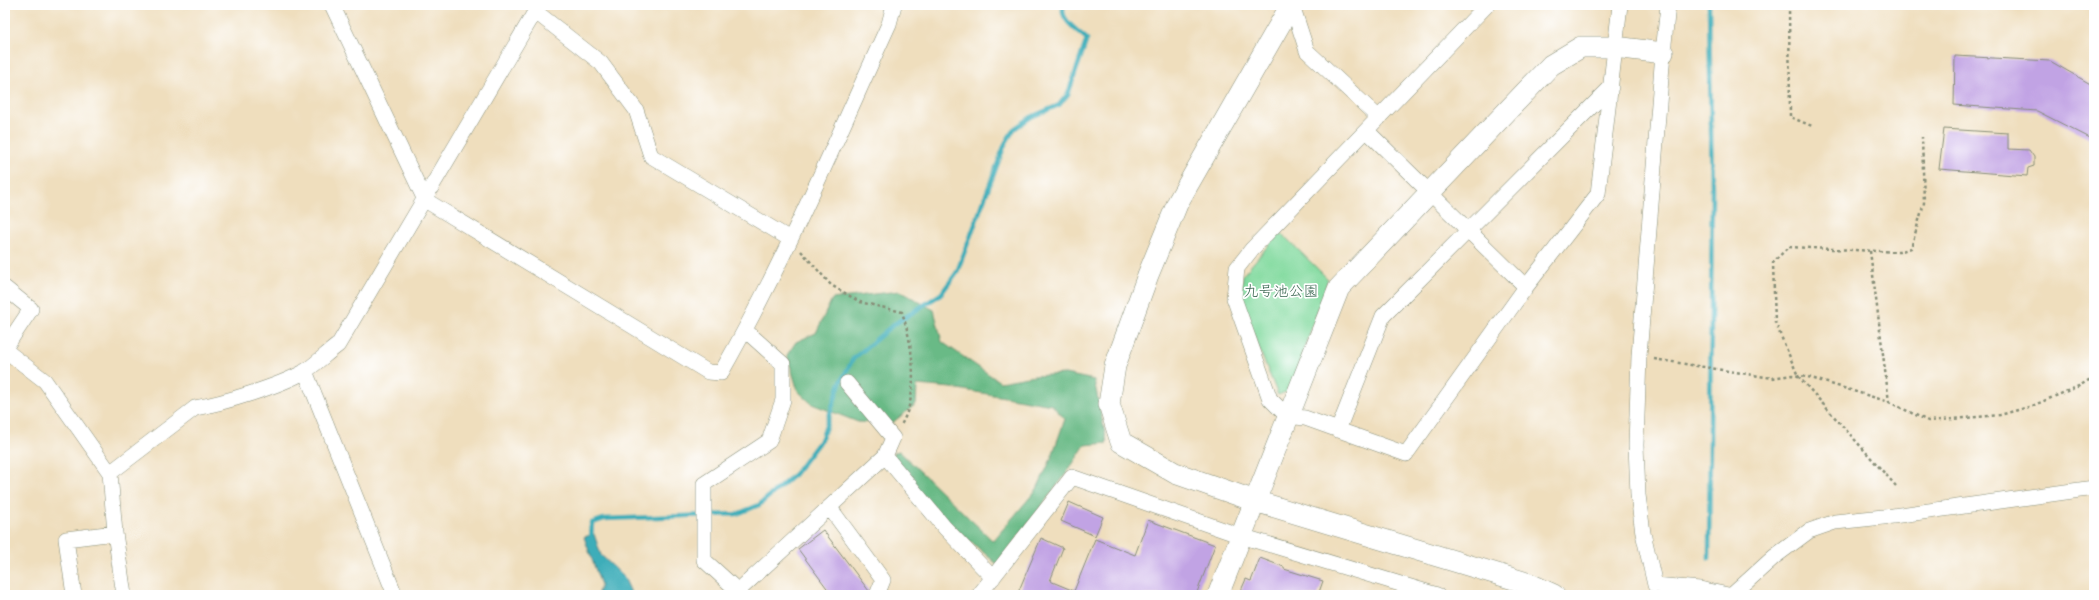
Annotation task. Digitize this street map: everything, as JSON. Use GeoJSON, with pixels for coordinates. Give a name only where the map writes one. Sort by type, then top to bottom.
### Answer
{"type":"FeatureCollection","features":[{"type":"Feature","properties":{"kind":"street"},"geometry":{"type":"LineString","coordinates":[[332,5],[425,200],[708,372],[721,373],[745,330],[790,239],[889,24],[894,5]]}},
{"type":"Feature","properties":{"kind":"street"},"geometry":{"type":"LineString","coordinates":[[1291,5],[1307,51],[1379,118]]}},
{"type":"Feature","properties":{"kind":"street"},"geometry":{"type":"LineString","coordinates":[[1291,5],[1178,202],[1148,275],[1115,366],[1109,404],[1121,442],[1175,473],[1255,501],[1530,584],[1554,595]]}},
{"type":"Feature","properties":{"kind":"street"},"geometry":{"type":"LineString","coordinates":[[1487,5],[1237,268],[1234,298],[1270,399],[1287,416],[1304,418],[1406,454],[1526,287],[1598,194],[1620,5]]}},
{"type":"Feature","properties":{"kind":"street"},"geometry":{"type":"LineString","coordinates":[[1668,5],[1662,53],[1639,356],[1636,445],[1638,495],[1643,533],[1655,585],[1700,589],[1728,595]]}},
{"type":"Feature","properties":{"kind":"street"},"geometry":{"type":"LineString","coordinates":[[110,473],[195,408],[212,405],[287,380],[305,371],[338,345],[538,8],[601,63],[636,110],[651,156],[790,239]]}},
{"type":"Feature","properties":{"kind":"street"},"geometry":{"type":"LineString","coordinates":[[1218,595],[1287,416],[1339,288],[1551,65],[1581,46],[1615,47],[1662,53]]}},
{"type":"Feature","properties":{"kind":"street"},"geometry":{"type":"LineString","coordinates":[[1338,430],[1383,316],[1611,87]]}},
{"type":"Feature","properties":{"kind":"street"},"geometry":{"type":"LineString","coordinates":[[1367,131],[1526,287]]}},
{"type":"Feature","properties":{"kind":"street"},"geometry":{"type":"LineString","coordinates":[[5,288],[31,309],[5,349],[45,381],[110,473],[115,533],[124,595]]}},
{"type":"Feature","properties":{"kind":"street"},"geometry":{"type":"LineString","coordinates":[[745,330],[783,364],[783,400],[768,441],[704,484],[704,560],[737,593],[885,456],[893,438],[847,383]]}},
{"type":"Feature","properties":{"kind":"street"},"geometry":{"type":"LineString","coordinates":[[305,371],[395,595]]}},
{"type":"Feature","properties":{"kind":"street"},"geometry":{"type":"LineString","coordinates":[[885,456],[944,528],[994,578]]}},
{"type":"Feature","properties":{"kind":"street"},"geometry":{"type":"LineString","coordinates":[[979,595],[994,578],[1072,477],[1241,536],[1438,595]]}},
{"type":"Feature","properties":{"kind":"street"},"geometry":{"type":"LineString","coordinates":[[1732,595],[1774,557],[1809,531],[1835,522],[1893,516],[2094,488]]}},
{"type":"Feature","properties":{"kind":"street"},"geometry":{"type":"LineString","coordinates":[[830,508],[883,580],[877,595]]}},
{"type":"Feature","properties":{"kind":"street"},"geometry":{"type":"LineString","coordinates":[[74,595],[66,539],[115,533]]}},
{"type":"Feature","properties":{"kind":"path"},"geometry":{"type":"LineString","coordinates":[[1789,5],[1790,117],[1812,126]]}},
{"type":"Feature","properties":{"kind":"path"},"geometry":{"type":"LineString","coordinates":[[1896,486],[1798,376],[1775,322],[1773,263],[1788,247],[1899,252],[1911,248],[1924,203],[1922,137]]}},
{"type":"Feature","properties":{"kind":"path"},"geometry":{"type":"LineString","coordinates":[[790,239],[831,285],[860,302],[902,312],[910,337],[914,381],[904,420],[893,438]]}},
{"type":"Feature","properties":{"kind":"path"},"geometry":{"type":"LineString","coordinates":[[1870,251],[1889,402]]}},
{"type":"Feature","properties":{"kind":"path"},"geometry":{"type":"LineString","coordinates":[[1639,356],[1772,378],[1798,376],[1808,377],[1889,402],[1928,421],[2000,415],[2032,406],[2079,386],[2094,377]]}},
{"type":"Feature","properties":{"kind":"green space","name":"九号池公園"},"geometry":{"type":"Polygon","coordinates":[[[1280,232],[1328,279],[1292,387],[1286,392],[1278,395],[1243,309],[1241,297],[1243,275],[1280,232]]]}},
{"type":"Feature","properties":{"kind":"green space"},"geometry":{"type":"Polygon","coordinates":[[[900,291],[934,310],[942,342],[1000,382],[1034,376],[1065,374],[1094,380],[1107,443],[1085,445],[1066,474],[997,564],[939,513],[912,483],[901,468],[893,453],[899,451],[993,541],[1037,489],[1051,459],[1065,419],[1052,405],[952,388],[917,385],[916,404],[892,423],[858,422],[812,404],[798,391],[787,355],[796,342],[816,333],[832,299],[900,291]]]}},
{"type":"Feature","properties":{"kind":"water"},"geometry":{"type":"Polygon","coordinates":[[[594,534],[601,555],[624,577],[632,595],[597,595],[601,585],[584,537],[594,534]]]}},
{"type":"Feature","properties":{"kind":"building"},"geometry":{"type":"Polygon","coordinates":[[[1955,56],[2050,61],[2094,86],[2094,140],[2037,111],[1954,105],[1955,56]]]}},
{"type":"Feature","properties":{"kind":"building"},"geometry":{"type":"Polygon","coordinates":[[[1944,129],[2008,133],[2008,149],[2029,150],[2034,157],[2034,166],[2028,168],[2027,176],[1939,169],[1944,129]]]}},
{"type":"Feature","properties":{"kind":"building"},"geometry":{"type":"Polygon","coordinates":[[[1069,502],[1103,517],[1095,536],[1061,521],[1069,502]]]}},
{"type":"Feature","properties":{"kind":"building"},"geometry":{"type":"Polygon","coordinates":[[[1148,520],[1215,545],[1196,595],[1017,595],[1041,538],[1063,548],[1050,581],[1074,591],[1095,539],[1135,555],[1148,520]]]}},
{"type":"Feature","properties":{"kind":"building"},"geometry":{"type":"Polygon","coordinates":[[[823,530],[869,591],[868,595],[832,595],[798,549],[823,530]]]}},
{"type":"Feature","properties":{"kind":"building"},"geometry":{"type":"Polygon","coordinates":[[[1260,558],[1284,567],[1284,569],[1323,581],[1318,595],[1239,595],[1246,579],[1251,581],[1260,558]]]}},
{"type":"Feature","properties":{"kind":"waterway"},"geometry":{"type":"LineString","coordinates":[[591,540],[592,523],[604,519],[737,514],[759,505],[795,474],[822,438],[840,383],[853,359],[893,325],[941,294],[957,272],[1005,144],[1014,129],[1031,117],[1059,105],[1068,94],[1087,39],[1066,20],[1063,10],[1064,5]]}},
{"type":"Feature","properties":{"kind":"waterway"},"geometry":{"type":"LineString","coordinates":[[1709,5],[1712,190],[1709,558]]}}]}
